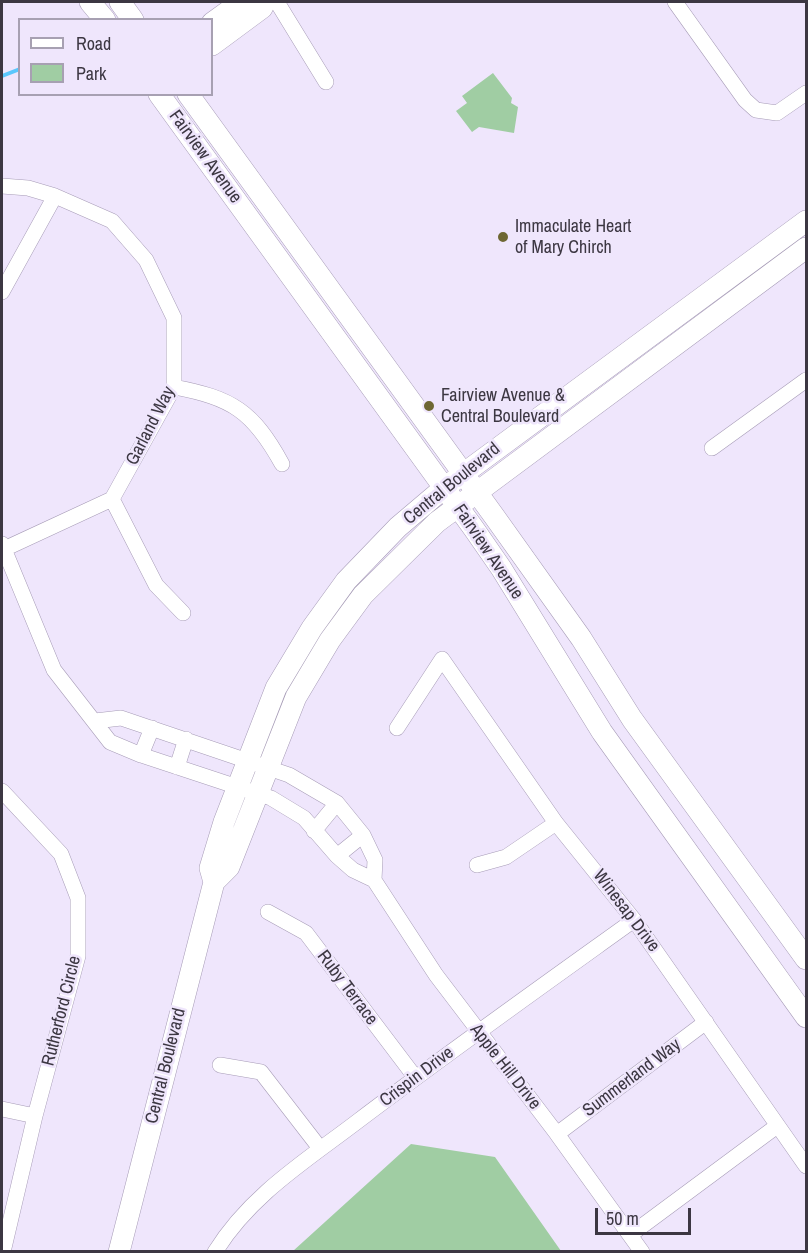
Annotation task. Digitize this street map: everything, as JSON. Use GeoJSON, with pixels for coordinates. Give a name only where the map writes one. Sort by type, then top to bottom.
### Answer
{"type":"FeatureCollection","features":[{"type":"Feature","properties":{"kind":"street"},"geometry":{"type":"LineString","coordinates":[[90,2],[103,18]]}},
{"type":"Feature","properties":{"kind":"street"},"geometry":{"type":"LineString","coordinates":[[120,2],[132,18]]}},
{"type":"Feature","properties":{"kind":"street"},"geometry":{"type":"LineString","coordinates":[[213,22],[241,2]]}},
{"type":"Feature","properties":{"kind":"street"},"geometry":{"type":"LineString","coordinates":[[213,44],[262,8],[265,2]]}},
{"type":"Feature","properties":{"kind":"street"},"geometry":{"type":"LineString","coordinates":[[277,2],[326,82]]}},
{"type":"Feature","properties":{"kind":"street"},"geometry":{"type":"LineString","coordinates":[[675,2],[745,99],[756,110],[777,113],[807,93]]}},
{"type":"Feature","properties":{"kind":"street","name":"Fairview Avenue"},"geometry":{"type":"LineString","coordinates":[[160,96],[501,568],[602,732],[807,1017]]}},
{"type":"Feature","properties":{"kind":"street","name":"Fairview Avenue"},"geometry":{"type":"LineString","coordinates":[[189,96],[478,493],[581,639],[632,719],[807,959]]}},
{"type":"Feature","properties":{"kind":"street","name":"Garland Way"},"geometry":{"type":"LineString","coordinates":[[2,186],[28,188],[55,196],[112,221],[146,260],[174,318],[174,387],[112,499]]}},
{"type":"Feature","properties":{"kind":"street"},"geometry":{"type":"LineString","coordinates":[[2,292],[55,196]]}},
{"type":"Feature","properties":{"kind":"street","name":"Central Boulevard"},"geometry":{"type":"LineString","coordinates":[[120,1251],[214,882],[210,868],[236,788],[276,687],[312,628],[346,581],[398,527],[444,488],[807,221]]}},
{"type":"Feature","properties":{"kind":"street","name":"Central Boulevard"},"geometry":{"type":"LineString","coordinates":[[214,882],[230,867],[296,697],[330,640],[363,595],[413,543],[458,507],[807,248]]}},
{"type":"Feature","properties":{"kind":"street"},"geometry":{"type":"LineString","coordinates":[[712,448],[807,380]]}},
{"type":"Feature","properties":{"kind":"street"},"geometry":{"type":"LineString","coordinates":[[174,387],[213,394],[242,411],[266,435],[282,464]]}},
{"type":"Feature","properties":{"kind":"street"},"geometry":{"type":"LineString","coordinates":[[2,548],[112,499],[156,585],[183,613]]}},
{"type":"Feature","properties":{"kind":"street","name":"Apple Hill Drive"},"geometry":{"type":"LineString","coordinates":[[2,548],[54,670],[110,742],[141,755],[271,798],[304,818],[337,856],[353,870],[374,880],[436,975],[477,1032],[557,1134],[642,1251]]}},
{"type":"Feature","properties":{"kind":"street","name":"Winesap Drive"},"geometry":{"type":"LineString","coordinates":[[397,728],[442,659],[556,823],[634,920],[807,1166]]}},
{"type":"Feature","properties":{"kind":"street","name":"Apple Hill Drive"},"geometry":{"type":"LineString","coordinates":[[95,721],[121,718],[289,775],[337,803],[363,835],[375,860],[374,880]]}},
{"type":"Feature","properties":{"kind":"street"},"geometry":{"type":"LineString","coordinates":[[141,755],[152,728]]}},
{"type":"Feature","properties":{"kind":"street"},"geometry":{"type":"LineString","coordinates":[[177,767],[186,739]]}},
{"type":"Feature","properties":{"kind":"street","name":"Rutherford Circle"},"geometry":{"type":"LineString","coordinates":[[2,792],[62,854],[78,898],[78,956],[35,1116],[3,1251]]}},
{"type":"Feature","properties":{"kind":"street"},"geometry":{"type":"LineString","coordinates":[[314,831],[337,803]]}},
{"type":"Feature","properties":{"kind":"street"},"geometry":{"type":"LineString","coordinates":[[477,866],[506,857],[556,823]]}},
{"type":"Feature","properties":{"kind":"street"},"geometry":{"type":"LineString","coordinates":[[337,856],[363,835]]}},
{"type":"Feature","properties":{"kind":"street","name":"Ruby Terrace"},"geometry":{"type":"LineString","coordinates":[[268,912],[306,933],[415,1077]]}},
{"type":"Feature","properties":{"kind":"street","name":"Crispin Drive"},"geometry":{"type":"LineString","coordinates":[[215,1251],[229,1229],[258,1198],[319,1147],[634,920]]}},
{"type":"Feature","properties":{"kind":"street","name":"Summerland Way"},"geometry":{"type":"LineString","coordinates":[[557,1134],[706,1022]]}},
{"type":"Feature","properties":{"kind":"street"},"geometry":{"type":"LineString","coordinates":[[220,1065],[261,1072],[319,1147]]}},
{"type":"Feature","properties":{"kind":"street"},"geometry":{"type":"LineString","coordinates":[[2,1109],[35,1116]]}},
{"type":"Feature","properties":{"kind":"street"},"geometry":{"type":"LineString","coordinates":[[630,1235],[777,1126]]}},
{"type":"Feature","properties":{"kind":"green space"},"geometry":{"type":"Polygon","coordinates":[[[493,73],[512,98],[511,103],[518,107],[514,133],[479,127],[472,132],[456,111],[467,103],[462,96],[493,73]]]}},
{"type":"Feature","properties":{"kind":"green space"},"geometry":{"type":"Polygon","coordinates":[[[411,1144],[495,1157],[561,1251],[293,1251],[411,1144]]]}},
{"type":"Feature","properties":{"kind":"waterway"},"geometry":{"type":"LineString","coordinates":[[2,76],[18,70]]}},
{"type":"Feature","properties":{"kind":"place","name":"Immaculate Heart of Mary Chirch"},"geometry":{"type":"Point","coordinates":[503,237]}},
{"type":"Feature","properties":{"kind":"place","name":"Fairview Avenue & Central Boulevard"},"geometry":{"type":"Point","coordinates":[429,406]}}]}
